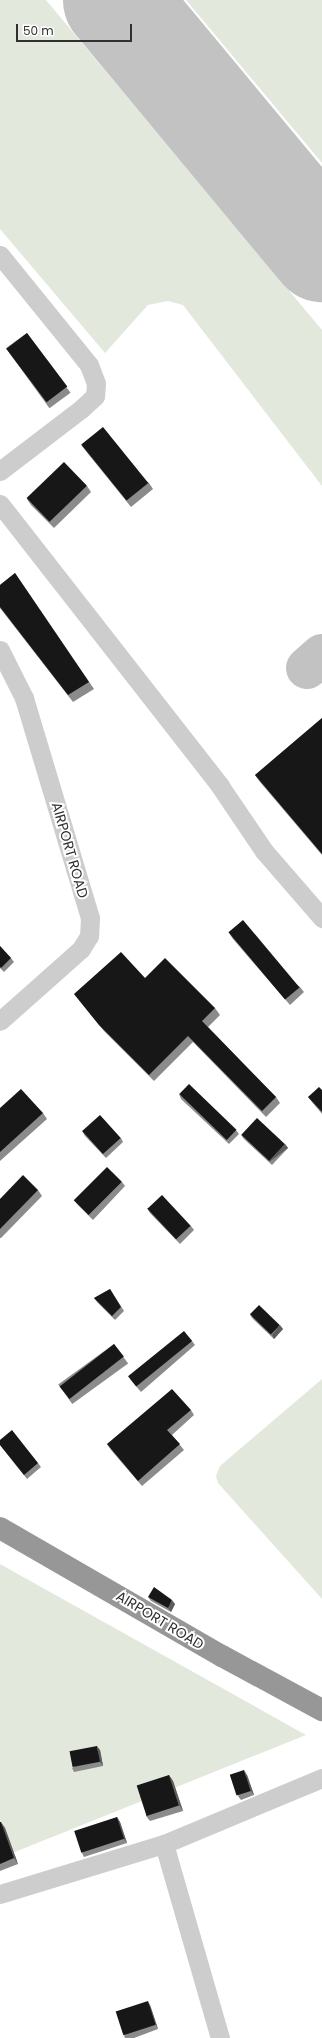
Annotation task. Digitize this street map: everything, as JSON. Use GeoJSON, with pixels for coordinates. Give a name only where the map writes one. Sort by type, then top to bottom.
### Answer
{"type":"FeatureCollection","features":[{"type":"Feature","properties":{"kind":"highway","name":"AIRPORT ROAD"},"geometry":{"type":"LineString","coordinates":[[0,1528],[222,1656],[322,1710]]}},
{"type":"Feature","properties":{"kind":"street"},"geometry":{"type":"LineString","coordinates":[[0,255],[90,365],[96,383],[94,396],[81,409],[0,471]]}},
{"type":"Feature","properties":{"kind":"street"},"geometry":{"type":"LineString","coordinates":[[0,504],[220,786],[264,851],[322,918]]}},
{"type":"Feature","properties":{"kind":"street","name":"AIRPORT ROAD"},"geometry":{"type":"LineString","coordinates":[[0,650],[24,698],[90,918],[88,936],[81,949],[1,1016]]}},
{"type":"Feature","properties":{"kind":"street"},"geometry":{"type":"LineString","coordinates":[[0,1894],[164,1844],[322,1778]]}},
{"type":"Feature","properties":{"kind":"street"},"geometry":{"type":"LineString","coordinates":[[164,1844],[220,2038]]}},
{"type":"Feature","properties":{"kind":"shaded area"},"geometry":{"type":"Polygon","coordinates":[[[0,0],[46,0],[322,330],[322,486],[183,305],[168,301],[148,305],[105,353],[0,229],[0,0]]]}},
{"type":"Feature","properties":{"kind":"shaded area"},"geometry":{"type":"Polygon","coordinates":[[[186,0],[322,0],[322,163],[186,0]]]}},
{"type":"Feature","properties":{"kind":"shaded area"},"geometry":{"type":"Polygon","coordinates":[[[322,1379],[322,1599],[218,1483],[216,1476],[220,1466],[322,1379]]]}},
{"type":"Feature","properties":{"kind":"shaded area"},"geometry":{"type":"Polygon","coordinates":[[[0,1564],[306,1735],[0,1858],[0,1564]]]}},
{"type":"Feature","properties":{"kind":"building"},"geometry":{"type":"Polygon","coordinates":[[[27,333],[67,387],[47,402],[6,349],[27,333]]]}},
{"type":"Feature","properties":{"kind":"building"},"geometry":{"type":"Polygon","coordinates":[[[103,427],[148,483],[127,501],[81,445],[103,427]]]}},
{"type":"Feature","properties":{"kind":"building"},"geometry":{"type":"Polygon","coordinates":[[[64,462],[87,486],[50,522],[27,498],[64,462]]]}},
{"type":"Feature","properties":{"kind":"building"},"geometry":{"type":"Polygon","coordinates":[[[15,573],[89,682],[68,695],[0,607],[0,585],[15,573]]]}},
{"type":"Feature","properties":{"kind":"building"},"geometry":{"type":"Polygon","coordinates":[[[322,718],[322,854],[255,775],[322,718]]]}},
{"type":"Feature","properties":{"kind":"building"},"geometry":{"type":"Polygon","coordinates":[[[243,920],[300,987],[285,1000],[228,932],[243,920]]]}},
{"type":"Feature","properties":{"kind":"building"},"geometry":{"type":"Polygon","coordinates":[[[0,946],[11,958],[1,968],[0,967],[0,946]]]}},
{"type":"Feature","properties":{"kind":"building"},"geometry":{"type":"Polygon","coordinates":[[[121,952],[145,978],[165,958],[215,1008],[202,1021],[276,1097],[262,1111],[188,1036],[149,1075],[99,1025],[74,994],[121,952]]]}},
{"type":"Feature","properties":{"kind":"building"},"geometry":{"type":"Polygon","coordinates":[[[189,1084],[236,1130],[227,1140],[179,1094],[189,1084]]]}},
{"type":"Feature","properties":{"kind":"building"},"geometry":{"type":"Polygon","coordinates":[[[319,1087],[322,1090],[322,1112],[308,1097],[319,1087]]]}},
{"type":"Feature","properties":{"kind":"building"},"geometry":{"type":"Polygon","coordinates":[[[21,1089],[43,1113],[0,1152],[0,1108],[21,1089]]]}},
{"type":"Feature","properties":{"kind":"building"},"geometry":{"type":"Polygon","coordinates":[[[100,1115],[121,1138],[103,1154],[82,1131],[100,1115]]]}},
{"type":"Feature","properties":{"kind":"building"},"geometry":{"type":"Polygon","coordinates":[[[257,1118],[285,1144],[269,1161],[241,1135],[257,1118]]]}},
{"type":"Feature","properties":{"kind":"building"},"geometry":{"type":"Polygon","coordinates":[[[107,1167],[122,1182],[89,1215],[74,1200],[107,1167]]]}},
{"type":"Feature","properties":{"kind":"building"},"geometry":{"type":"Polygon","coordinates":[[[23,1175],[38,1190],[0,1229],[0,1199],[23,1175]]]}},
{"type":"Feature","properties":{"kind":"building"},"geometry":{"type":"Polygon","coordinates":[[[162,1195],[191,1226],[176,1239],[147,1209],[162,1195]]]}},
{"type":"Feature","properties":{"kind":"building"},"geometry":{"type":"Polygon","coordinates":[[[110,1289],[121,1307],[112,1316],[94,1298],[110,1289]]]}},
{"type":"Feature","properties":{"kind":"building"},"geometry":{"type":"Polygon","coordinates":[[[259,1305],[280,1325],[271,1334],[250,1314],[259,1305]]]}},
{"type":"Feature","properties":{"kind":"building"},"geometry":{"type":"Polygon","coordinates":[[[184,1331],[192,1341],[136,1386],[128,1376],[184,1331]]]}},
{"type":"Feature","properties":{"kind":"building"},"geometry":{"type":"Polygon","coordinates":[[[114,1344],[124,1357],[69,1399],[60,1386],[114,1344]]]}},
{"type":"Feature","properties":{"kind":"building"},"geometry":{"type":"Polygon","coordinates":[[[172,1389],[191,1410],[167,1430],[180,1444],[138,1481],[107,1444],[172,1389]]]}},
{"type":"Feature","properties":{"kind":"building"},"geometry":{"type":"Polygon","coordinates":[[[12,1430],[38,1463],[24,1475],[0,1445],[0,1440],[12,1430]]]}},
{"type":"Feature","properties":{"kind":"building"},"geometry":{"type":"Polygon","coordinates":[[[154,1587],[172,1600],[168,1608],[148,1597],[154,1587]]]}},
{"type":"Feature","properties":{"kind":"building"},"geometry":{"type":"Polygon","coordinates":[[[97,1746],[100,1762],[73,1767],[70,1751],[97,1746]]]}},
{"type":"Feature","properties":{"kind":"building"},"geometry":{"type":"Polygon","coordinates":[[[244,1770],[251,1791],[237,1796],[230,1775],[244,1770]]]}},
{"type":"Feature","properties":{"kind":"building"},"geometry":{"type":"Polygon","coordinates":[[[169,1775],[179,1805],[147,1816],[137,1786],[169,1775]]]}},
{"type":"Feature","properties":{"kind":"building"},"geometry":{"type":"Polygon","coordinates":[[[117,1817],[124,1839],[81,1853],[74,1831],[117,1817]]]}},
{"type":"Feature","properties":{"kind":"building"},"geometry":{"type":"Polygon","coordinates":[[[0,1822],[14,1858],[0,1864],[0,1822]]]}},
{"type":"Feature","properties":{"kind":"building"},"geometry":{"type":"Polygon","coordinates":[[[148,2001],[156,2025],[123,2035],[116,2012],[148,2001]]]}},
{"type":"Feature","properties":{"kind":"taxiway"},"geometry":{"type":"LineString","coordinates":[[307,668],[322,655]]}},
{"type":"Feature","properties":{"kind":"runway"},"geometry":{"type":"LineString","coordinates":[[115,0],[322,249]]}}]}
